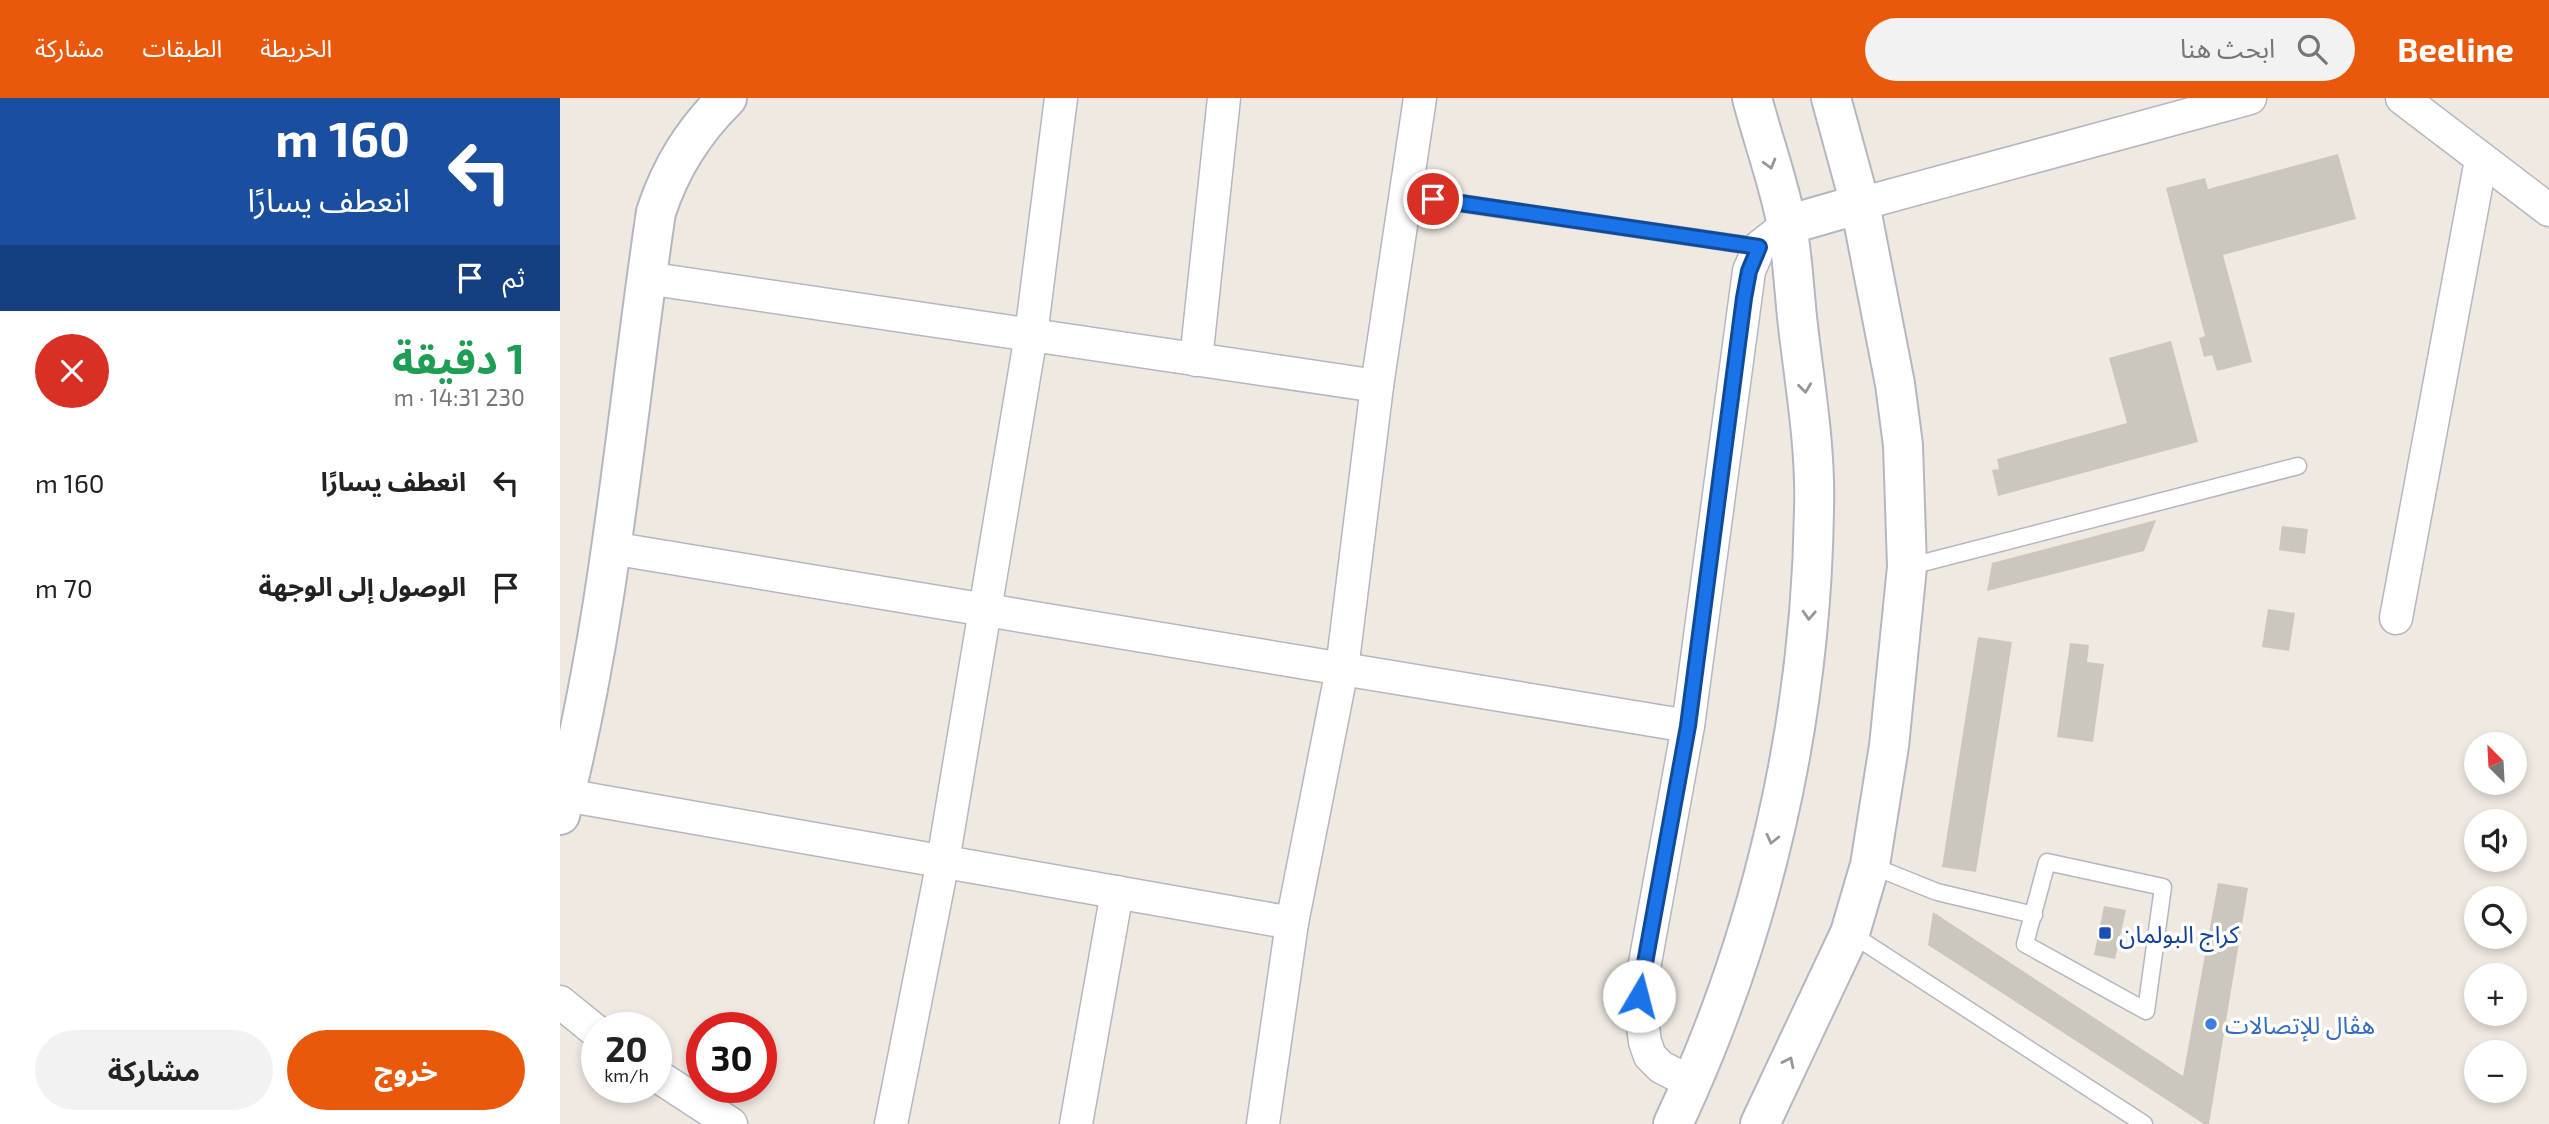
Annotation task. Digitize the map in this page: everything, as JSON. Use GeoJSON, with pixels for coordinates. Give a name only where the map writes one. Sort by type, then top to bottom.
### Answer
{"type":"FeatureCollection","features":[{"type":"Feature","properties":{"kind":"main road"},"geometry":{"type":"LineString","coordinates":[[1673,1124],[1724,1004],[1755,909],[1777,817],[1806,660],[1815,508],[1809,422],[1773,236],[1752,98]]}},
{"type":"Feature","properties":{"kind":"main road"},"geometry":{"type":"LineString","coordinates":[[1760,1124],[1850,933],[1870,865],[1889,746],[1907,567],[1903,445],[1895,384],[1860,204],[1831,98]]}},
{"type":"Feature","properties":{"kind":"main road"},"geometry":{"type":"LineString","coordinates":[[563,805],[577,749],[611,548],[656,212],[676,162],[708,105]]}},
{"type":"Feature","properties":{"kind":"main road"},"geometry":{"type":"LineString","coordinates":[[1773,236],[1860,204]]}},
{"type":"Feature","properties":{"kind":"street"},"geometry":{"type":"LineString","coordinates":[[891,1124],[943,861],[1031,335],[1061,98]]}},
{"type":"Feature","properties":{"kind":"street"},"geometry":{"type":"LineString","coordinates":[[1196,360],[1224,98]]}},
{"type":"Feature","properties":{"kind":"street"},"geometry":{"type":"LineString","coordinates":[[1263,1124],[1292,923],[1342,669],[1377,386],[1420,98]]}},
{"type":"Feature","properties":{"kind":"street"},"geometry":{"type":"LineString","coordinates":[[1860,204],[2250,98]]}},
{"type":"Feature","properties":{"kind":"street"},"geometry":{"type":"LineString","coordinates":[[2402,98],[2549,208]]}},
{"type":"Feature","properties":{"kind":"street"},"geometry":{"type":"LineString","coordinates":[[2396,618],[2482,160]]}},
{"type":"Feature","properties":{"kind":"street"},"geometry":{"type":"LineString","coordinates":[[1692,1083],[1661,1067],[1650,1056],[1645,1042],[1639,996],[1688,726],[1744,298],[1749,271],[1773,236]]}},
{"type":"Feature","properties":{"kind":"street"},"geometry":{"type":"LineString","coordinates":[[646,278],[1377,386]]}},
{"type":"Feature","properties":{"kind":"street"},"geometry":{"type":"LineString","coordinates":[[611,548],[1688,726]]}},
{"type":"Feature","properties":{"kind":"street"},"geometry":{"type":"LineString","coordinates":[[563,805],[943,861],[1292,923]]}},
{"type":"Feature","properties":{"kind":"street"},"geometry":{"type":"LineString","coordinates":[[1076,1124],[1117,892]]}},
{"type":"Feature","properties":{"kind":"street"},"geometry":{"type":"LineString","coordinates":[[560,1002],[581,1019]]}},
{"type":"Feature","properties":{"kind":"street"},"geometry":{"type":"LineString","coordinates":[[672,1085],[731,1124]]}},
{"type":"Feature","properties":{"kind":"lane"},"geometry":{"type":"LineString","coordinates":[[1405,195],[1773,236]]}},
{"type":"Feature","properties":{"kind":"lane"},"geometry":{"type":"LineString","coordinates":[[1907,567],[2298,466]]}},
{"type":"Feature","properties":{"kind":"lane"},"geometry":{"type":"LineString","coordinates":[[2046,862],[2163,887],[2146,1011],[2025,944],[2034,915],[2046,862]]}},
{"type":"Feature","properties":{"kind":"lane"},"geometry":{"type":"LineString","coordinates":[[1870,865],[1937,892],[2034,915]]}},
{"type":"Feature","properties":{"kind":"lane"},"geometry":{"type":"LineString","coordinates":[[1850,933],[2144,1124]]}},
{"type":"Feature","properties":{"kind":"building"},"geometry":{"type":"Polygon","coordinates":[[[2338,154],[2356,219],[2223,255],[2252,362],[2217,371],[2212,355],[2204,357],[2199,338],[2205,336],[2166,188],[2205,178],[2208,189],[2338,154]]]}},
{"type":"Feature","properties":{"kind":"building"},"geometry":{"type":"Polygon","coordinates":[[[2171,341],[2198,442],[1998,496],[1992,470],[1999,469],[1997,459],[2127,423],[2109,358],[2171,341]]]}},
{"type":"Feature","properties":{"kind":"building"},"geometry":{"type":"Polygon","coordinates":[[[2156,520],[2144,551],[1987,591],[1992,563],[2156,520]]]}},
{"type":"Feature","properties":{"kind":"building"},"geometry":{"type":"Polygon","coordinates":[[[2282,526],[2308,529],[2305,554],[2279,550],[2282,526]]]}},
{"type":"Feature","properties":{"kind":"building"},"geometry":{"type":"Polygon","coordinates":[[[2268,609],[2295,613],[2289,651],[2262,647],[2268,609]]]}},
{"type":"Feature","properties":{"kind":"building"},"geometry":{"type":"Polygon","coordinates":[[[1978,637],[2012,642],[1976,872],[1942,867],[1978,637]]]}},
{"type":"Feature","properties":{"kind":"building"},"geometry":{"type":"Polygon","coordinates":[[[2070,643],[2089,645],[2087,662],[2104,664],[2093,742],[2057,737],[2070,643]]]}},
{"type":"Feature","properties":{"kind":"building"},"geometry":{"type":"Polygon","coordinates":[[[2218,883],[2248,888],[2209,1124],[2204,1124],[1928,945],[1933,912],[2183,1076],[2218,883]]]}},
{"type":"Feature","properties":{"kind":"building"},"geometry":{"type":"Polygon","coordinates":[[[2104,906],[2126,910],[2115,959],[2094,955],[2104,906]]]}},
{"type":"Feature","properties":{"kind":"place","name":"كراج البولمان"},"geometry":{"type":"Point","coordinates":[2105,933]}},
{"type":"Feature","properties":{"kind":"place","name":"هڤال للإتصالات"},"geometry":{"type":"Point","coordinates":[2211,1024]}},
{"type":"Feature","properties":{"kind":"route"},"geometry":{"type":"LineString","coordinates":[[1433,199],[1759,247],[1749,271],[1744,298],[1688,726],[1639,996]]}}]}
